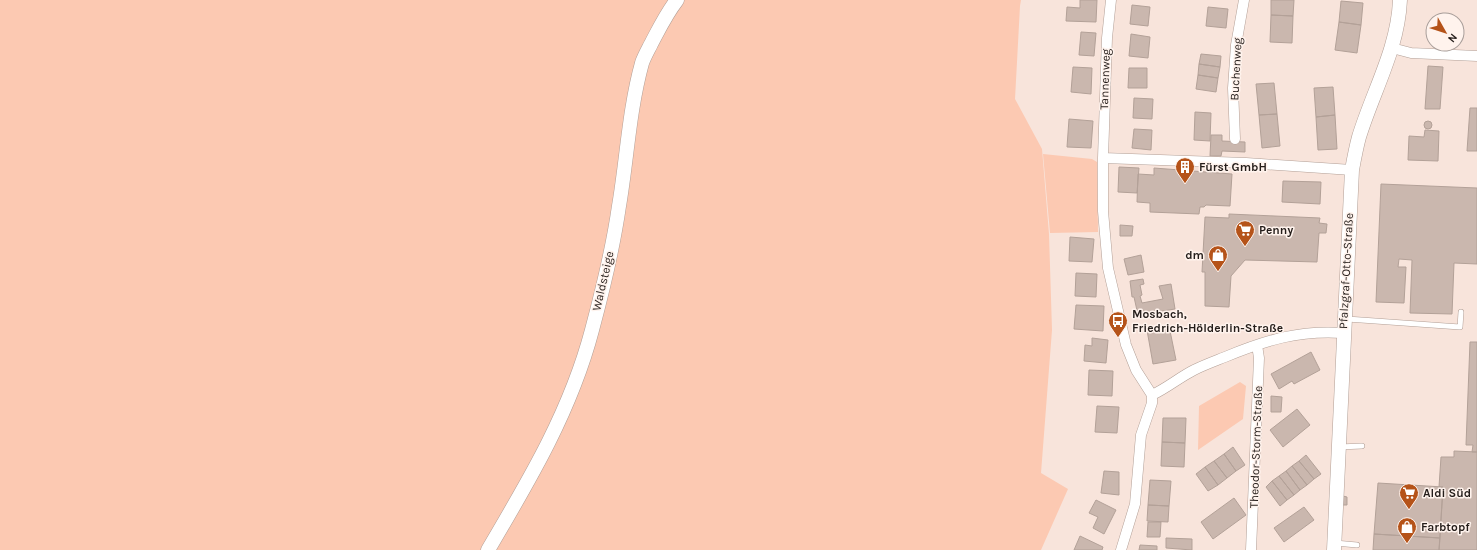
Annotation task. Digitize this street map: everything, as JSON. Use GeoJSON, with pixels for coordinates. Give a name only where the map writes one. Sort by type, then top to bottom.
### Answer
{"type":"FeatureCollection","features":[{"type":"Feature","properties":{"kind":"street","name":"Waldsteige"},"geometry":{"type":"LineString","coordinates":[[488,550],[528,483],[561,418],[581,366],[592,332],[619,208],[634,99],[642,62],[669,11],[677,0]]}},
{"type":"Feature","properties":{"kind":"street","name":"Tannenweg"},"geometry":{"type":"LineString","coordinates":[[1111,0],[1106,38],[1103,158],[1103,211],[1108,268],[1126,345],[1136,370],[1152,395]]}},
{"type":"Feature","properties":{"kind":"street","name":"Buchenweg"},"geometry":{"type":"LineString","coordinates":[[1235,139],[1233,88],[1236,45],[1244,0]]}},
{"type":"Feature","properties":{"kind":"street","name":"Pfalzgraf-Otto-Straße"},"geometry":{"type":"LineString","coordinates":[[1334,547],[1343,333],[1352,170],[1359,138],[1392,48],[1399,16],[1400,0]]}},
{"type":"Feature","properties":{"kind":"street"},"geometry":{"type":"LineString","coordinates":[[1392,48],[1411,54],[1477,56]]}},
{"type":"Feature","properties":{"kind":"street"},"geometry":{"type":"LineString","coordinates":[[1103,158],[1246,163],[1352,170]]}},
{"type":"Feature","properties":{"kind":"street"},"geometry":{"type":"LineString","coordinates":[[1121,550],[1136,504],[1141,435],[1152,403],[1152,395],[1164,390],[1194,370],[1257,345],[1291,335],[1320,332],[1343,333]]}},
{"type":"Feature","properties":{"kind":"street","name":"Theodor-Storm-Straße"},"geometry":{"type":"LineString","coordinates":[[1251,550],[1259,358],[1257,345]]}},
{"type":"Feature","properties":{"kind":"lane"},"geometry":{"type":"LineString","coordinates":[[1344,318],[1460,327],[1461,312]]}},
{"type":"Feature","properties":{"kind":"lane"},"geometry":{"type":"LineString","coordinates":[[1339,447],[1362,446]]}},
{"type":"Feature","properties":{"kind":"lane"},"geometry":{"type":"LineString","coordinates":[[1334,547],[1357,545]]}},
{"type":"Feature","properties":{"kind":"shaded area"},"geometry":{"type":"Polygon","coordinates":[[[0,0],[1021,0],[1015,99],[1042,149],[1049,234],[1052,330],[1041,473],[1068,489],[1041,550],[0,550],[0,0]]]}},
{"type":"Feature","properties":{"kind":"shaded area"},"geometry":{"type":"Polygon","coordinates":[[[1043,154],[1092,159],[1097,162],[1098,232],[1050,233],[1043,154]]]}},
{"type":"Feature","properties":{"kind":"shaded area"},"geometry":{"type":"Polygon","coordinates":[[[1240,382],[1246,386],[1243,419],[1198,450],[1199,406],[1240,382]]]}},
{"type":"Feature","properties":{"kind":"building"},"geometry":{"type":"Polygon","coordinates":[[[1080,0],[1097,0],[1096,22],[1066,21],[1067,7],[1080,8],[1080,0]]]}},
{"type":"Feature","properties":{"kind":"building"},"geometry":{"type":"Polygon","coordinates":[[[1271,0],[1294,0],[1293,16],[1271,15],[1271,0]]]}},
{"type":"Feature","properties":{"kind":"building"},"geometry":{"type":"Polygon","coordinates":[[[1341,1],[1363,3],[1361,25],[1339,22],[1341,1]]]}},
{"type":"Feature","properties":{"kind":"building"},"geometry":{"type":"Polygon","coordinates":[[[1132,5],[1150,7],[1148,26],[1130,24],[1132,5]]]}},
{"type":"Feature","properties":{"kind":"building"},"geometry":{"type":"Polygon","coordinates":[[[1208,7],[1228,9],[1226,28],[1206,26],[1208,7]]]}},
{"type":"Feature","properties":{"kind":"building"},"geometry":{"type":"Polygon","coordinates":[[[1271,15],[1293,16],[1292,43],[1270,42],[1271,15]]]}},
{"type":"Feature","properties":{"kind":"building"},"geometry":{"type":"Polygon","coordinates":[[[1339,22],[1361,25],[1357,53],[1335,50],[1339,22]]]}},
{"type":"Feature","properties":{"kind":"building"},"geometry":{"type":"Polygon","coordinates":[[[1081,32],[1096,33],[1094,56],[1079,55],[1081,32]]]}},
{"type":"Feature","properties":{"kind":"building"},"geometry":{"type":"Polygon","coordinates":[[[1131,34],[1150,37],[1148,58],[1129,56],[1131,34]]]}},
{"type":"Feature","properties":{"kind":"building"},"geometry":{"type":"Polygon","coordinates":[[[1201,54],[1221,56],[1220,67],[1199,64],[1201,54]]]}},
{"type":"Feature","properties":{"kind":"building"},"geometry":{"type":"Polygon","coordinates":[[[1199,64],[1220,67],[1218,78],[1198,75],[1199,64]]]}},
{"type":"Feature","properties":{"kind":"building"},"geometry":{"type":"Polygon","coordinates":[[[1428,66],[1443,67],[1440,109],[1425,109],[1428,66]]]}},
{"type":"Feature","properties":{"kind":"building"},"geometry":{"type":"Polygon","coordinates":[[[1073,67],[1092,68],[1091,94],[1071,92],[1073,67]]]}},
{"type":"Feature","properties":{"kind":"building"},"geometry":{"type":"Polygon","coordinates":[[[1129,68],[1147,68],[1147,88],[1128,88],[1129,68]]]}},
{"type":"Feature","properties":{"kind":"building"},"geometry":{"type":"Polygon","coordinates":[[[1198,75],[1218,78],[1216,92],[1196,89],[1198,75]]]}},
{"type":"Feature","properties":{"kind":"building"},"geometry":{"type":"Polygon","coordinates":[[[1274,83],[1277,114],[1259,115],[1256,84],[1274,83]]]}},
{"type":"Feature","properties":{"kind":"building"},"geometry":{"type":"Polygon","coordinates":[[[1333,87],[1335,115],[1316,117],[1314,88],[1333,87]]]}},
{"type":"Feature","properties":{"kind":"building"},"geometry":{"type":"Polygon","coordinates":[[[1134,98],[1153,99],[1152,119],[1133,118],[1134,98]]]}},
{"type":"Feature","properties":{"kind":"building"},"geometry":{"type":"Polygon","coordinates":[[[1470,108],[1477,108],[1477,151],[1467,151],[1470,108]]]}},
{"type":"Feature","properties":{"kind":"building"},"geometry":{"type":"Polygon","coordinates":[[[1195,112],[1211,113],[1210,141],[1194,140],[1195,112]]]}},
{"type":"Feature","properties":{"kind":"building"},"geometry":{"type":"Polygon","coordinates":[[[1277,114],[1280,146],[1262,148],[1259,115],[1277,114]]]}},
{"type":"Feature","properties":{"kind":"building"},"geometry":{"type":"Polygon","coordinates":[[[1335,115],[1337,149],[1318,150],[1316,117],[1335,115]]]}},
{"type":"Feature","properties":{"kind":"building"},"geometry":{"type":"Polygon","coordinates":[[[1069,119],[1093,121],[1091,148],[1067,147],[1069,119]]]}},
{"type":"Feature","properties":{"kind":"building"},"geometry":{"type":"Polygon","coordinates":[[[1426,121],[1430,121],[1432,125],[1430,129],[1426,129],[1424,127],[1424,123],[1426,121]]]}},
{"type":"Feature","properties":{"kind":"building"},"geometry":{"type":"Polygon","coordinates":[[[1134,129],[1152,130],[1151,150],[1132,148],[1134,129]]]}},
{"type":"Feature","properties":{"kind":"building"},"geometry":{"type":"Polygon","coordinates":[[[1425,130],[1439,131],[1438,161],[1408,160],[1409,136],[1424,137],[1425,130]]]}},
{"type":"Feature","properties":{"kind":"building"},"geometry":{"type":"Polygon","coordinates":[[[1211,135],[1222,135],[1222,141],[1245,142],[1245,152],[1222,151],[1221,156],[1210,156],[1211,135]]]}},
{"type":"Feature","properties":{"kind":"building"},"geometry":{"type":"Polygon","coordinates":[[[1119,167],[1139,168],[1137,193],[1118,192],[1119,167]]]}},
{"type":"Feature","properties":{"kind":"building","name":"Fürst GmbH"},"geometry":{"type":"Polygon","coordinates":[[[1154,168],[1232,174],[1230,206],[1206,205],[1204,207],[1200,207],[1199,214],[1150,212],[1150,203],[1137,202],[1138,174],[1154,175],[1154,168]]]}},
{"type":"Feature","properties":{"kind":"building"},"geometry":{"type":"Polygon","coordinates":[[[1283,181],[1321,182],[1320,204],[1282,202],[1283,181]]]}},
{"type":"Feature","properties":{"kind":"building"},"geometry":{"type":"Polygon","coordinates":[[[1381,184],[1477,188],[1477,264],[1454,263],[1452,314],[1410,313],[1412,260],[1399,259],[1398,267],[1406,267],[1404,303],[1376,302],[1381,184]]]}},
{"type":"Feature","properties":{"kind":"building"},"geometry":{"type":"Polygon","coordinates":[[[1229,214],[1320,218],[1319,223],[1327,224],[1326,233],[1319,233],[1317,262],[1245,260],[1231,276],[1229,307],[1205,306],[1205,272],[1202,272],[1205,217],[1229,218],[1229,214]]]}},
{"type":"Feature","properties":{"kind":"building"},"geometry":{"type":"Polygon","coordinates":[[[1120,225],[1133,226],[1132,236],[1120,236],[1120,225]]]}},
{"type":"Feature","properties":{"kind":"building"},"geometry":{"type":"Polygon","coordinates":[[[1070,237],[1094,239],[1092,262],[1069,261],[1070,237]]]}},
{"type":"Feature","properties":{"kind":"building"},"geometry":{"type":"Polygon","coordinates":[[[1141,255],[1144,272],[1128,275],[1124,259],[1141,255]]]}},
{"type":"Feature","properties":{"kind":"building"},"geometry":{"type":"Polygon","coordinates":[[[1076,273],[1097,274],[1096,297],[1075,296],[1076,273]]]}},
{"type":"Feature","properties":{"kind":"building"},"geometry":{"type":"Polygon","coordinates":[[[1143,279],[1144,284],[1140,285],[1142,295],[1140,296],[1142,303],[1163,299],[1159,286],[1171,284],[1175,309],[1138,315],[1134,297],[1132,297],[1130,281],[1143,279]]]}},
{"type":"Feature","properties":{"kind":"building"},"geometry":{"type":"Polygon","coordinates":[[[1076,305],[1104,306],[1103,331],[1074,329],[1076,305]]]}},
{"type":"Feature","properties":{"kind":"building"},"geometry":{"type":"Polygon","coordinates":[[[1169,326],[1176,360],[1153,364],[1147,330],[1169,326]]]}},
{"type":"Feature","properties":{"kind":"building"},"geometry":{"type":"Polygon","coordinates":[[[1092,338],[1108,340],[1106,363],[1084,361],[1085,345],[1092,346],[1092,338]]]}},
{"type":"Feature","properties":{"kind":"building"},"geometry":{"type":"Polygon","coordinates":[[[1470,342],[1477,342],[1477,452],[1472,452],[1473,445],[1466,445],[1470,342]]]}},
{"type":"Feature","properties":{"kind":"building"},"geometry":{"type":"Polygon","coordinates":[[[1311,352],[1320,370],[1294,384],[1292,381],[1279,389],[1271,374],[1311,352]]]}},
{"type":"Feature","properties":{"kind":"building"},"geometry":{"type":"Polygon","coordinates":[[[1089,370],[1113,371],[1112,396],[1088,395],[1089,370]]]}},
{"type":"Feature","properties":{"kind":"building"},"geometry":{"type":"Polygon","coordinates":[[[1271,396],[1282,397],[1281,412],[1271,412],[1271,396]]]}},
{"type":"Feature","properties":{"kind":"building"},"geometry":{"type":"Polygon","coordinates":[[[1097,406],[1119,407],[1117,433],[1095,432],[1097,406]]]}},
{"type":"Feature","properties":{"kind":"building"},"geometry":{"type":"Polygon","coordinates":[[[1297,409],[1310,425],[1283,447],[1270,430],[1297,409]]]}},
{"type":"Feature","properties":{"kind":"building"},"geometry":{"type":"Polygon","coordinates":[[[1163,418],[1186,418],[1185,443],[1162,442],[1163,418]]]}},
{"type":"Feature","properties":{"kind":"building"},"geometry":{"type":"Polygon","coordinates":[[[1162,442],[1185,443],[1184,467],[1161,466],[1162,442]]]}},
{"type":"Feature","properties":{"kind":"building"},"geometry":{"type":"Polygon","coordinates":[[[1233,447],[1245,465],[1236,471],[1224,454],[1233,447]]]}},
{"type":"Feature","properties":{"kind":"building"},"geometry":{"type":"Polygon","coordinates":[[[1454,451],[1477,452],[1477,550],[1439,550],[1443,487],[1439,487],[1441,457],[1454,457],[1454,451]]]}},
{"type":"Feature","properties":{"kind":"building"},"geometry":{"type":"Polygon","coordinates":[[[1224,454],[1236,471],[1227,478],[1214,461],[1224,454]]]}},
{"type":"Feature","properties":{"kind":"building"},"geometry":{"type":"Polygon","coordinates":[[[1306,455],[1321,474],[1314,479],[1299,461],[1306,455]]]}},
{"type":"Feature","properties":{"kind":"building"},"geometry":{"type":"Polygon","coordinates":[[[1214,461],[1227,478],[1218,485],[1205,467],[1214,461]]]}},
{"type":"Feature","properties":{"kind":"building"},"geometry":{"type":"Polygon","coordinates":[[[1299,461],[1314,479],[1307,485],[1292,466],[1299,461]]]}},
{"type":"Feature","properties":{"kind":"building"},"geometry":{"type":"Polygon","coordinates":[[[1292,466],[1307,485],[1300,490],[1286,471],[1292,466]]]}},
{"type":"Feature","properties":{"kind":"building"},"geometry":{"type":"Polygon","coordinates":[[[1205,467],[1218,485],[1208,491],[1196,474],[1205,467]]]}},
{"type":"Feature","properties":{"kind":"building"},"geometry":{"type":"Polygon","coordinates":[[[1104,471],[1119,472],[1119,495],[1101,493],[1104,471]]]}},
{"type":"Feature","properties":{"kind":"building"},"geometry":{"type":"Polygon","coordinates":[[[1286,471],[1300,490],[1294,495],[1279,476],[1286,471]]]}},
{"type":"Feature","properties":{"kind":"building"},"geometry":{"type":"Polygon","coordinates":[[[1279,476],[1294,495],[1287,500],[1272,481],[1279,476]]]}},
{"type":"Feature","properties":{"kind":"building"},"geometry":{"type":"Polygon","coordinates":[[[1150,480],[1171,481],[1169,506],[1148,505],[1150,480]]]}},
{"type":"Feature","properties":{"kind":"building"},"geometry":{"type":"Polygon","coordinates":[[[1272,481],[1287,500],[1280,506],[1266,487],[1272,481]]]}},
{"type":"Feature","properties":{"kind":"building","name":"Aldi Süd"},"geometry":{"type":"Polygon","coordinates":[[[1378,483],[1443,487],[1440,538],[1374,534],[1378,483]]]}},
{"type":"Feature","properties":{"kind":"building"},"geometry":{"type":"Polygon","coordinates":[[[1343,496],[1347,497],[1347,505],[1343,505],[1343,496]]]}},
{"type":"Feature","properties":{"kind":"building"},"geometry":{"type":"Polygon","coordinates":[[[1234,498],[1246,515],[1213,539],[1201,522],[1234,498]]]}},
{"type":"Feature","properties":{"kind":"building"},"geometry":{"type":"Polygon","coordinates":[[[1096,500],[1116,510],[1104,534],[1093,528],[1098,517],[1089,513],[1096,500]]]}},
{"type":"Feature","properties":{"kind":"building"},"geometry":{"type":"Polygon","coordinates":[[[1148,505],[1169,506],[1168,522],[1147,521],[1148,505]]]}},
{"type":"Feature","properties":{"kind":"building"},"geometry":{"type":"Polygon","coordinates":[[[1304,507],[1314,520],[1284,542],[1274,528],[1304,507]]]}},
{"type":"Feature","properties":{"kind":"building"},"geometry":{"type":"Polygon","coordinates":[[[1148,522],[1161,522],[1160,537],[1147,537],[1148,522]]]}},
{"type":"Feature","properties":{"kind":"building","name":"Farbtopf"},"geometry":{"type":"Polygon","coordinates":[[[1374,534],[1440,538],[1439,550],[1373,550],[1374,534]]]}},
{"type":"Feature","properties":{"kind":"building"},"geometry":{"type":"Polygon","coordinates":[[[1080,536],[1103,547],[1102,550],[1074,550],[1080,536]]]}},
{"type":"Feature","properties":{"kind":"building"},"geometry":{"type":"Polygon","coordinates":[[[1166,538],[1192,539],[1192,550],[1166,548],[1166,538]]]}},
{"type":"Feature","properties":{"kind":"building"},"geometry":{"type":"Polygon","coordinates":[[[1140,545],[1157,546],[1157,550],[1139,550],[1140,545]]]}},
{"type":"Feature","properties":{"kind":"place","name":"Fürst GmbH"},"geometry":{"type":"Point","coordinates":[1185,184]}},
{"type":"Feature","properties":{"kind":"place","name":"Penny"},"geometry":{"type":"Point","coordinates":[1245,247]}},
{"type":"Feature","properties":{"kind":"place","name":"dm"},"geometry":{"type":"Point","coordinates":[1218,272]}},
{"type":"Feature","properties":{"kind":"place","name":"Mosbach, Friedrich-Hölderlin-Straße"},"geometry":{"type":"Point","coordinates":[1118,338]}},
{"type":"Feature","properties":{"kind":"place","name":"Aldi Süd"},"geometry":{"type":"Point","coordinates":[1409,510]}},
{"type":"Feature","properties":{"kind":"place","name":"Farbtopf"},"geometry":{"type":"Point","coordinates":[1407,544]}}]}
